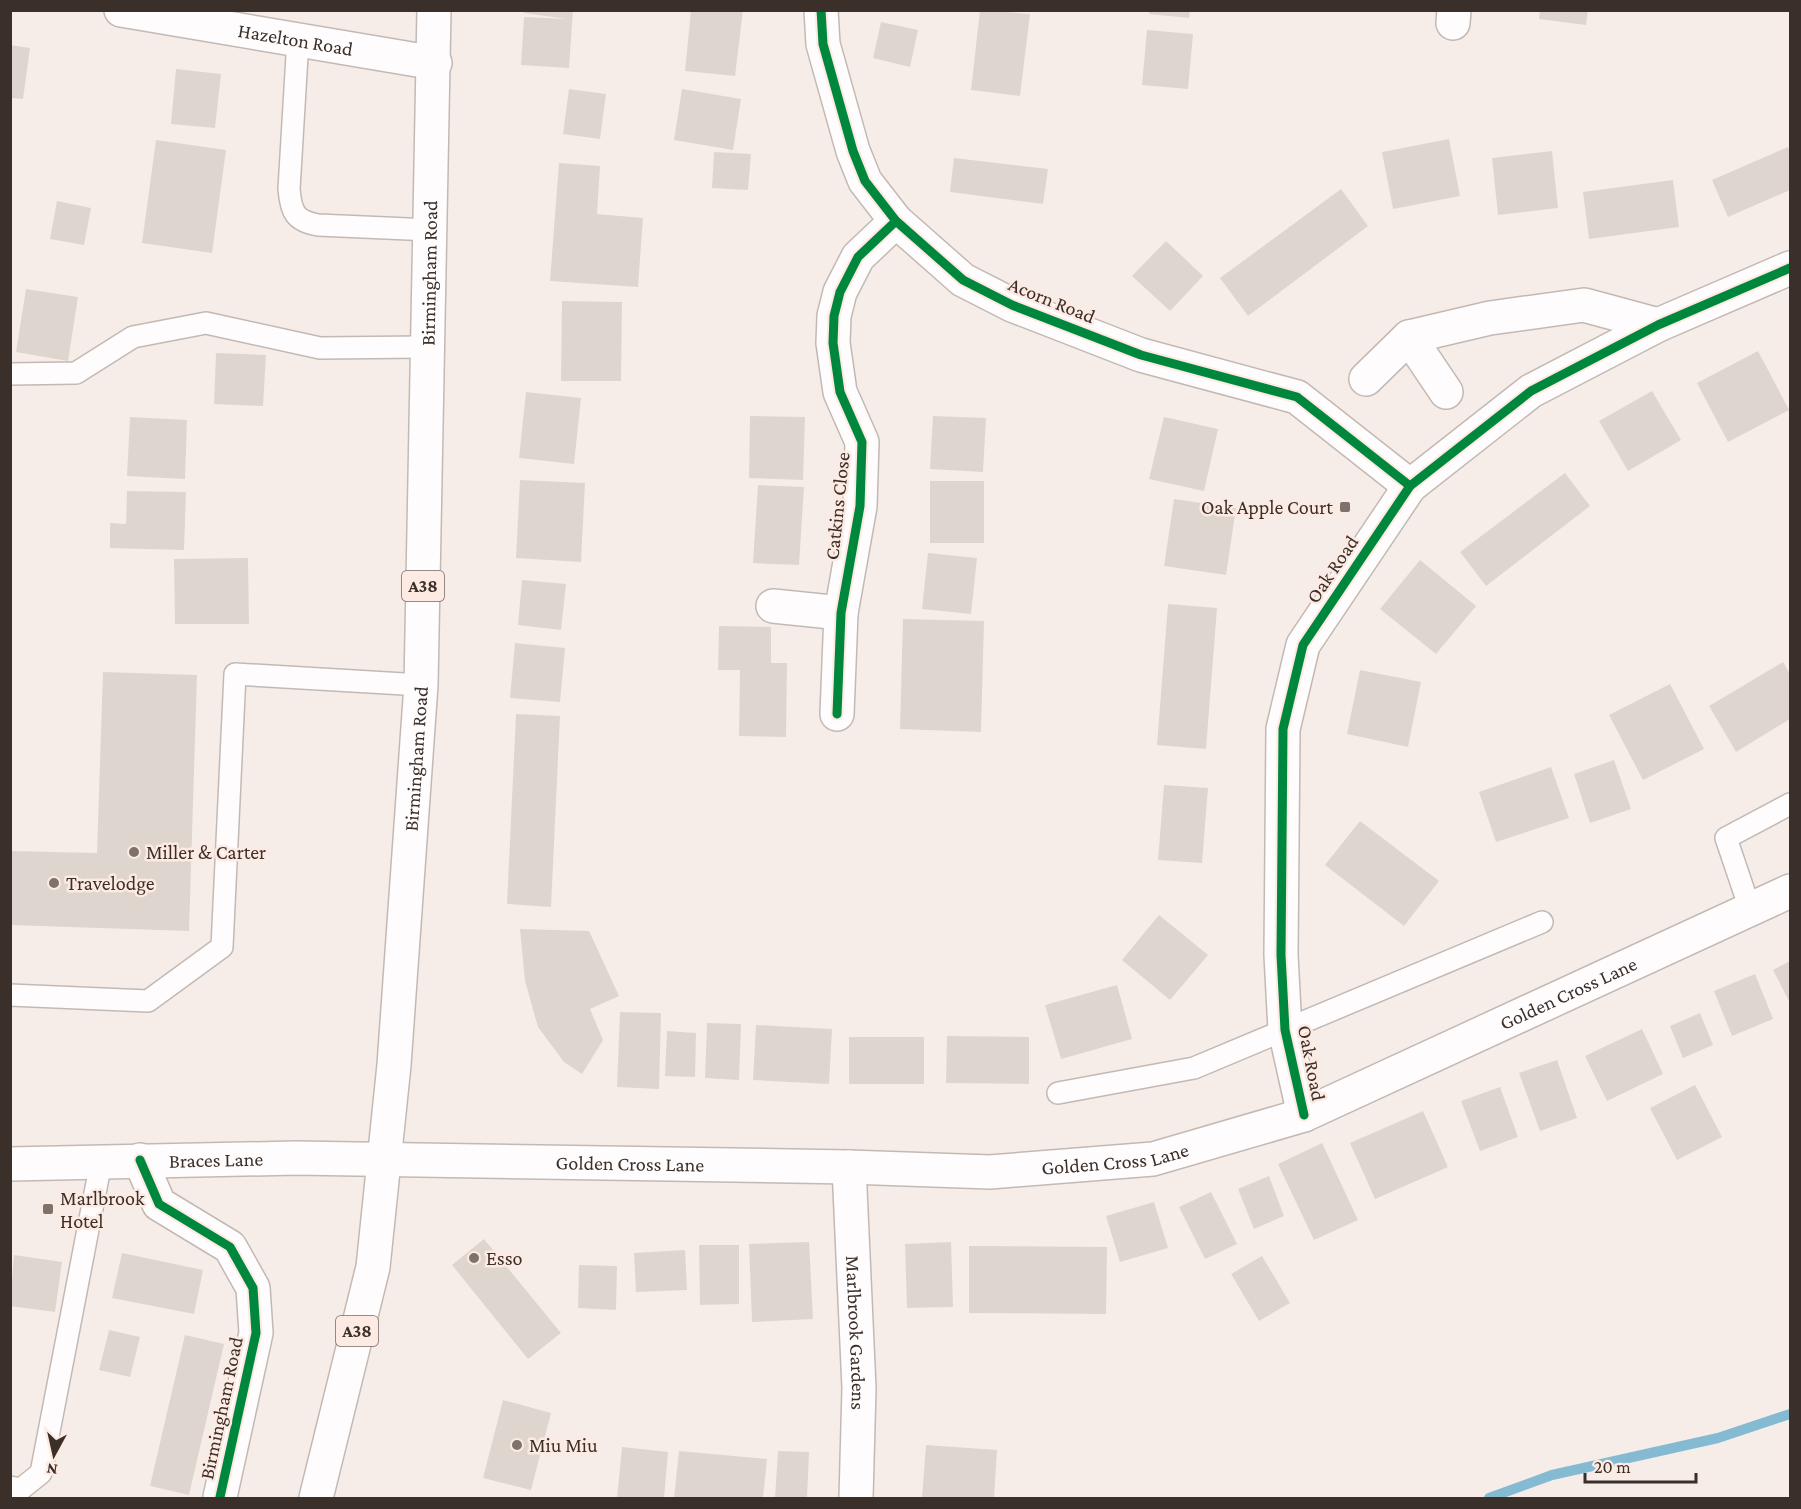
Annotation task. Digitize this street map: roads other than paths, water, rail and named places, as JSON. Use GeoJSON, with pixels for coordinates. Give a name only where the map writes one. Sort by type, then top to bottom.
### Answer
{"type":"FeatureCollection","features":[{"type":"Feature","properties":{"kind":"main road","name":"Hazelton Road"},"geometry":{"type":"LineString","coordinates":[[121,10],[289,29],[435,63]]}},
{"type":"Feature","properties":{"kind":"main road","name":"Birmingham Road"},"geometry":{"type":"LineString","coordinates":[[316,1498],[373,1267],[386,1160],[421,685],[435,63],[434,10]]}},
{"type":"Feature","properties":{"kind":"main road","name":"Acorn Road"},"geometry":{"type":"LineString","coordinates":[[821,10],[823,44],[853,151],[865,181],[896,221],[963,280],[1012,305],[1141,355],[1296,397],[1410,486]]}},
{"type":"Feature","properties":{"kind":"main road","name":"Catkins Close"},"geometry":{"type":"LineString","coordinates":[[837,714],[842,612],[860,506],[862,441],[840,392],[832,343],[834,316],[840,292],[858,257],[896,221]]}},
{"type":"Feature","properties":{"kind":"main road","name":"Oak Road"},"geometry":{"type":"LineString","coordinates":[[1304,1115],[1285,1030],[1281,955],[1283,729],[1303,645],[1410,486],[1531,391],[1658,325],[1791,268]]}},
{"type":"Feature","properties":{"kind":"main road"},"geometry":{"type":"LineString","coordinates":[[1366,379],[1409,337],[1490,318],[1584,305],[1658,325]]}},
{"type":"Feature","properties":{"kind":"main road"},"geometry":{"type":"LineString","coordinates":[[1409,337],[1446,392]]}},
{"type":"Feature","properties":{"kind":"main road"},"geometry":{"type":"LineString","coordinates":[[773,606],[842,612]]}},
{"type":"Feature","properties":{"kind":"main road","name":"Golden Cross Lane"},"geometry":{"type":"LineString","coordinates":[[386,1160],[849,1167],[990,1172],[1153,1160],[1304,1115],[1791,891]]}},
{"type":"Feature","properties":{"kind":"main road","name":"Birmingham Road"},"geometry":{"type":"LineString","coordinates":[[141,1160],[159,1204],[230,1247],[253,1288],[256,1333],[220,1497]]}},
{"type":"Feature","properties":{"kind":"main road","name":"Braces Lane"},"geometry":{"type":"LineString","coordinates":[[10,1164],[141,1160],[386,1160]]}},
{"type":"Feature","properties":{"kind":"main road","name":"Marlbrook Gardens"},"geometry":{"type":"LineString","coordinates":[[849,1167],[859,1388],[856,1498]]}},
{"type":"Feature","properties":{"kind":"lane"},"geometry":{"type":"LineString","coordinates":[[289,29],[289,189],[294,216],[307,223],[318,225],[430,230]]}},
{"type":"Feature","properties":{"kind":"lane"},"geometry":{"type":"LineString","coordinates":[[10,374],[76,373],[133,337],[206,322],[320,348],[427,347]]}},
{"type":"Feature","properties":{"kind":"lane"},"geometry":{"type":"LineString","coordinates":[[10,995],[148,1001],[222,947],[235,675],[421,685]]}},
{"type":"Feature","properties":{"kind":"lane"},"geometry":{"type":"LineString","coordinates":[[1750,909],[1726,838],[1791,804]]}},
{"type":"Feature","properties":{"kind":"lane"},"geometry":{"type":"LineString","coordinates":[[1058,1093],[1194,1068],[1542,922]]}},
{"type":"Feature","properties":{"kind":"lane"},"geometry":{"type":"LineString","coordinates":[[10,1487],[21,1489],[40,1473],[101,1162]]}},
{"type":"Feature","properties":{"kind":"waterway"},"geometry":{"type":"LineString","coordinates":[[1489,1498],[1552,1475],[1718,1438],[1790,1414]]}},
{"type":"Feature","properties":{"kind":"place","name":"Oak Apple Court"},"geometry":{"type":"Point","coordinates":[1345,507]}},
{"type":"Feature","properties":{"kind":"place","name":"Miller & Carter"},"geometry":{"type":"Point","coordinates":[134,852]}},
{"type":"Feature","properties":{"kind":"place","name":"Travelodge"},"geometry":{"type":"Point","coordinates":[54,883]}},
{"type":"Feature","properties":{"kind":"place","name":"Marlbrook Hotel"},"geometry":{"type":"Point","coordinates":[48,1209]}},
{"type":"Feature","properties":{"kind":"place","name":"Esso"},"geometry":{"type":"Point","coordinates":[474,1258]}},
{"type":"Feature","properties":{"kind":"place","name":"Miu Miu"},"geometry":{"type":"Point","coordinates":[517,1445]}}]}
